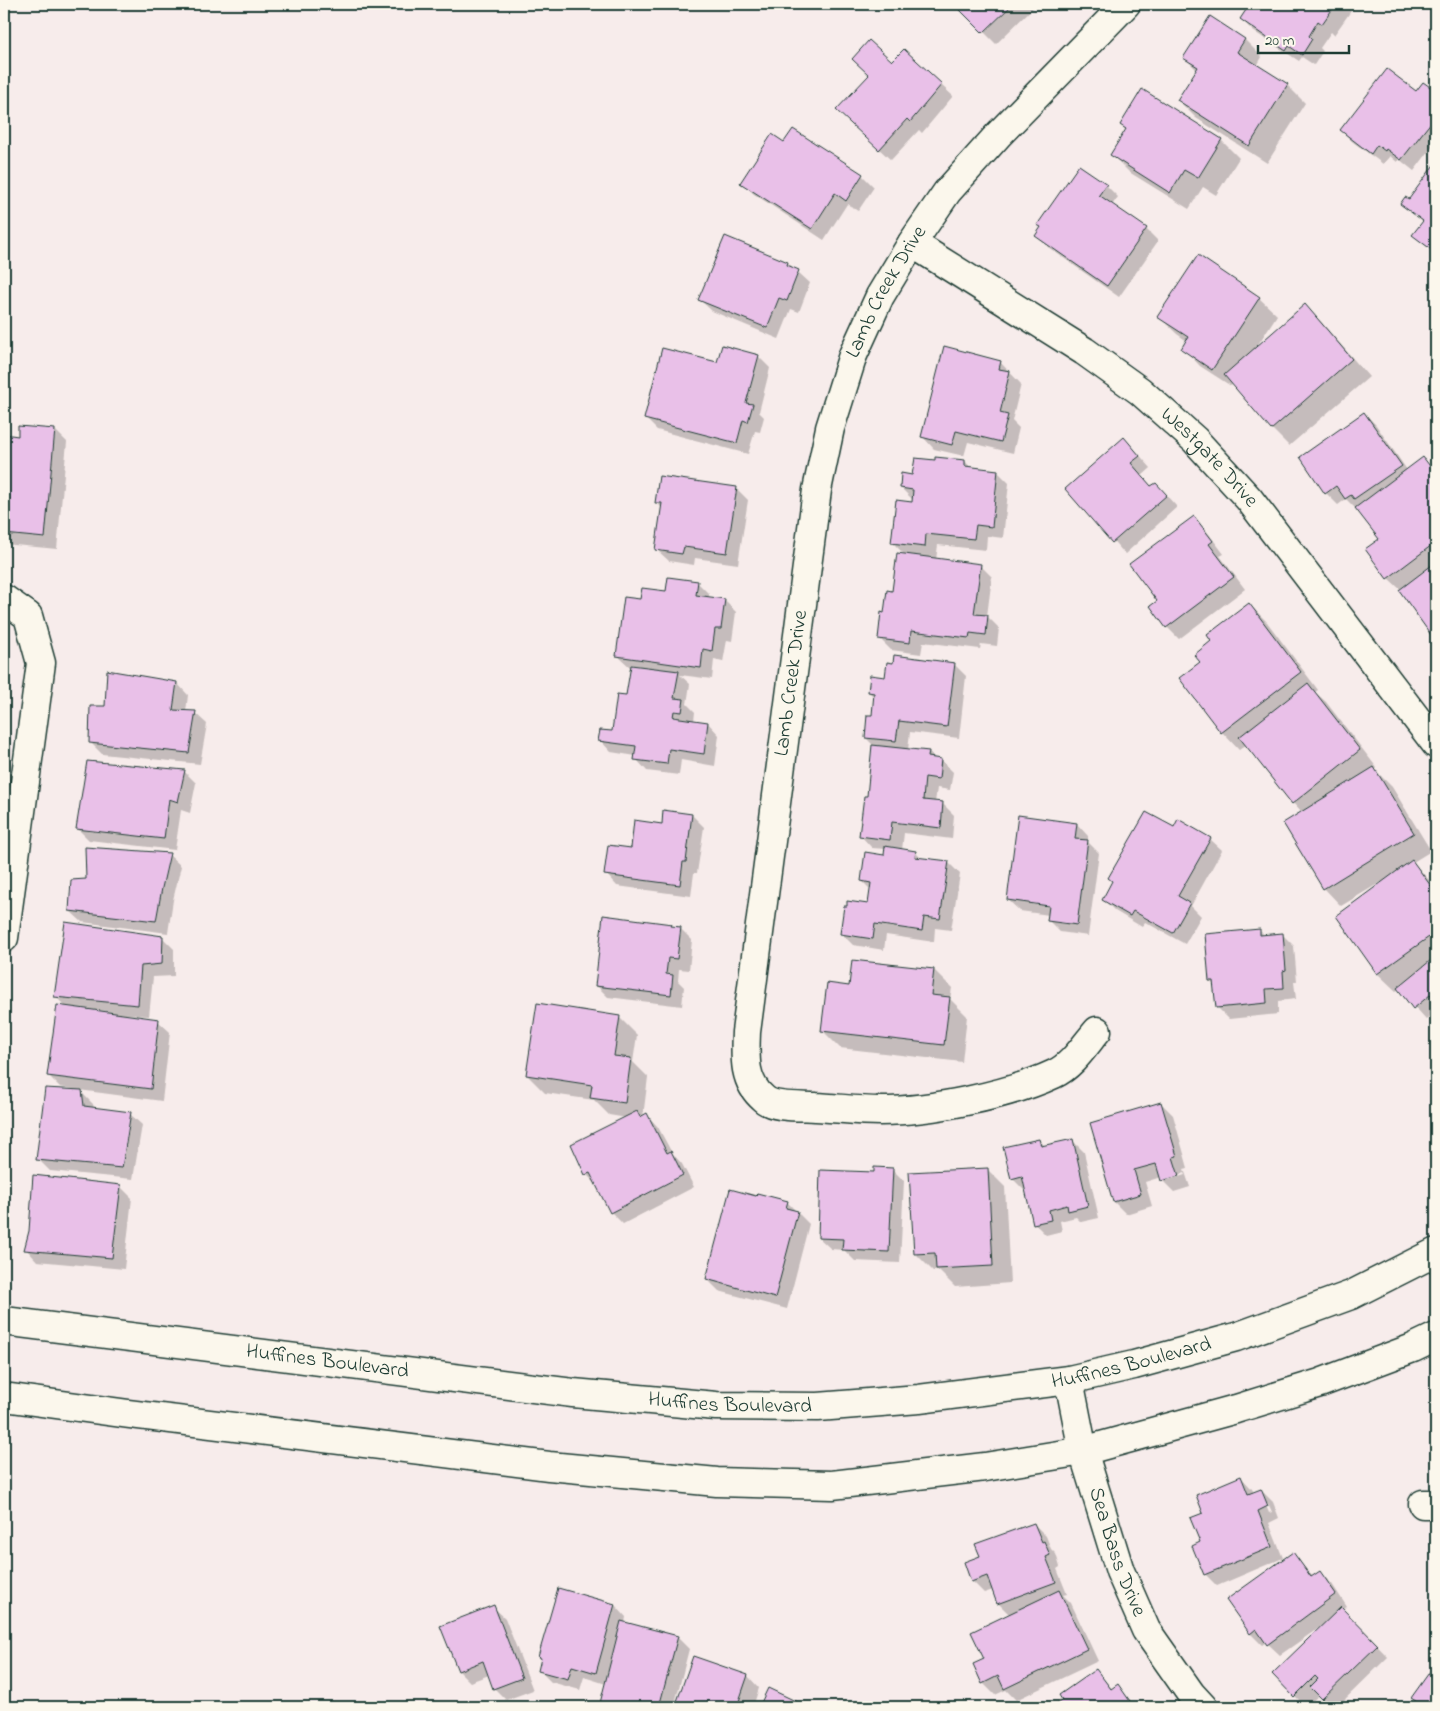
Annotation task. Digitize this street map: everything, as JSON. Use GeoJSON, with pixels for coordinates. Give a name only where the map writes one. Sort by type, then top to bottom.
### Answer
{"type":"FeatureCollection","features":[{"type":"Feature","properties":{"kind":"street","name":"Lamb Creek Drive"},"geometry":{"type":"LineString","coordinates":[[1097,1031],[1074,1058],[1057,1073],[1033,1082],[979,1098],[929,1107],[881,1111],[783,1105],[766,1101],[757,1092],[750,1080],[744,1060],[746,1032],[817,490],[830,428],[853,355],[880,296],[912,243],[947,192],[999,134],[1126,4]]}},
{"type":"Feature","properties":{"kind":"street","name":"Westgate Drive"},"geometry":{"type":"LineString","coordinates":[[912,243],[1084,351],[1140,391],[1195,440],[1249,499],[1436,744]]}},
{"type":"Feature","properties":{"kind":"street"},"geometry":{"type":"LineString","coordinates":[[4,599],[28,616],[41,663],[4,938]]}},
{"type":"Feature","properties":{"kind":"street","name":"Huffines Boulevard"},"geometry":{"type":"LineString","coordinates":[[4,1320],[573,1393],[716,1406],[828,1406],[919,1399],[1069,1380],[1134,1365],[1236,1337],[1351,1295],[1436,1252]]}},
{"type":"Feature","properties":{"kind":"street"},"geometry":{"type":"LineString","coordinates":[[4,1397],[139,1416],[539,1465],[717,1482],[832,1485],[985,1468],[1083,1451],[1236,1409],[1320,1383],[1436,1338]]}},
{"type":"Feature","properties":{"kind":"street","name":"Sea Bass Drive"},"geometry":{"type":"LineString","coordinates":[[1069,1380],[1083,1451],[1120,1571],[1146,1630],[1191,1694],[1203,1707]]}},
{"type":"Feature","properties":{"kind":"building"},"geometry":{"type":"Polygon","coordinates":[[[964,4],[1013,4],[983,33],[960,10],[964,4]]]}},
{"type":"Feature","properties":{"kind":"building"},"geometry":{"type":"Polygon","coordinates":[[[1250,4],[1336,4],[1322,24],[1318,21],[1309,36],[1312,39],[1302,55],[1289,46],[1286,51],[1240,19],[1250,4]]]}},
{"type":"Feature","properties":{"kind":"building"},"geometry":{"type":"Polygon","coordinates":[[[1210,16],[1245,39],[1237,52],[1288,84],[1249,146],[1177,100],[1198,67],[1183,58],[1210,16]]]}},
{"type":"Feature","properties":{"kind":"building"},"geometry":{"type":"Polygon","coordinates":[[[869,40],[892,61],[904,49],[942,84],[910,122],[907,119],[879,150],[836,110],[869,75],[852,59],[869,40]]]}},
{"type":"Feature","properties":{"kind":"building"},"geometry":{"type":"Polygon","coordinates":[[[1387,69],[1416,91],[1423,82],[1436,91],[1436,116],[1401,160],[1377,145],[1371,154],[1340,130],[1387,69]]]}},
{"type":"Feature","properties":{"kind":"building"},"geometry":{"type":"Polygon","coordinates":[[[1142,89],[1222,139],[1198,178],[1184,170],[1170,193],[1110,155],[1126,129],[1120,125],[1142,89]]]}},
{"type":"Feature","properties":{"kind":"building"},"geometry":{"type":"Polygon","coordinates":[[[793,129],[863,174],[846,201],[835,193],[812,229],[740,183],[772,134],[784,142],[793,129]]]}},
{"type":"Feature","properties":{"kind":"building"},"geometry":{"type":"Polygon","coordinates":[[[1436,162],[1436,253],[1412,235],[1423,221],[1400,204],[1405,197],[1409,199],[1436,162]]]}},
{"type":"Feature","properties":{"kind":"building"},"geometry":{"type":"Polygon","coordinates":[[[1079,165],[1107,184],[1099,195],[1147,228],[1107,286],[1035,236],[1041,227],[1037,225],[1079,165]]]}},
{"type":"Feature","properties":{"kind":"building"},"geometry":{"type":"Polygon","coordinates":[[[725,236],[788,262],[787,265],[799,270],[787,301],[779,298],[767,328],[698,300],[725,236]]]}},
{"type":"Feature","properties":{"kind":"building"},"geometry":{"type":"Polygon","coordinates":[[[1198,255],[1260,297],[1212,370],[1181,349],[1188,337],[1157,317],[1198,255]]]}},
{"type":"Feature","properties":{"kind":"building"},"geometry":{"type":"Polygon","coordinates":[[[1305,304],[1352,359],[1271,430],[1224,375],[1305,304]]]}},
{"type":"Feature","properties":{"kind":"building"},"geometry":{"type":"Polygon","coordinates":[[[722,345],[759,355],[746,403],[753,404],[748,422],[743,420],[737,443],[644,419],[662,348],[717,362],[722,345]]]}},
{"type":"Feature","properties":{"kind":"building"},"geometry":{"type":"Polygon","coordinates":[[[944,346],[1001,361],[999,369],[1010,371],[1000,413],[1008,415],[1001,442],[956,431],[952,445],[921,437],[944,346]]]}},
{"type":"Feature","properties":{"kind":"building"},"geometry":{"type":"Polygon","coordinates":[[[1364,412],[1402,466],[1354,499],[1351,495],[1345,499],[1336,486],[1325,494],[1300,457],[1364,412]]]}},
{"type":"Feature","properties":{"kind":"building"},"geometry":{"type":"Polygon","coordinates":[[[18,426],[55,429],[45,538],[4,534],[4,434],[18,436],[18,426]]]}},
{"type":"Feature","properties":{"kind":"building"},"geometry":{"type":"Polygon","coordinates":[[[1124,437],[1140,456],[1131,463],[1151,486],[1156,483],[1167,495],[1112,543],[1065,489],[1124,437]]]}},
{"type":"Feature","properties":{"kind":"building"},"geometry":{"type":"Polygon","coordinates":[[[935,457],[965,460],[965,466],[998,470],[992,527],[976,525],[974,539],[926,534],[925,547],[891,543],[896,500],[912,502],[913,490],[900,488],[901,473],[912,475],[915,458],[935,460],[935,457]]]}},
{"type":"Feature","properties":{"kind":"building"},"geometry":{"type":"Polygon","coordinates":[[[1423,457],[1436,474],[1436,542],[1387,579],[1365,549],[1379,539],[1355,508],[1423,457]]]}},
{"type":"Feature","properties":{"kind":"building"},"geometry":{"type":"Polygon","coordinates":[[[659,476],[737,487],[727,553],[684,547],[682,554],[655,550],[662,503],[655,503],[659,476]]]}},
{"type":"Feature","properties":{"kind":"building"},"geometry":{"type":"Polygon","coordinates":[[[1194,516],[1213,541],[1209,544],[1234,577],[1166,628],[1150,606],[1157,601],[1129,564],[1194,516]]]}},
{"type":"Feature","properties":{"kind":"building"},"geometry":{"type":"Polygon","coordinates":[[[897,553],[981,564],[974,614],[988,615],[986,635],[970,633],[969,638],[911,631],[910,643],[878,639],[881,612],[884,613],[887,590],[892,591],[897,553]]]}},
{"type":"Feature","properties":{"kind":"building"},"geometry":{"type":"Polygon","coordinates":[[[1436,562],[1436,642],[1399,590],[1436,562]]]}},
{"type":"Feature","properties":{"kind":"building"},"geometry":{"type":"Polygon","coordinates":[[[668,577],[698,581],[696,595],[725,599],[721,629],[715,629],[712,651],[703,649],[701,668],[616,656],[624,597],[640,599],[642,588],[666,591],[668,577]]]}},
{"type":"Feature","properties":{"kind":"building"},"geometry":{"type":"Polygon","coordinates":[[[1249,603],[1301,672],[1221,733],[1179,678],[1200,662],[1194,655],[1211,641],[1207,635],[1249,603]]]}},
{"type":"Feature","properties":{"kind":"building"},"geometry":{"type":"Polygon","coordinates":[[[894,655],[955,663],[947,727],[899,721],[896,741],[865,738],[867,715],[872,715],[874,693],[868,692],[870,675],[885,677],[887,662],[893,663],[894,655]]]}},
{"type":"Feature","properties":{"kind":"building"},"geometry":{"type":"Polygon","coordinates":[[[631,665],[679,671],[674,698],[684,699],[682,712],[674,711],[673,717],[708,722],[704,754],[669,749],[667,764],[634,760],[636,746],[598,741],[600,730],[612,731],[617,694],[626,695],[631,665]]]}},
{"type":"Feature","properties":{"kind":"building"},"geometry":{"type":"Polygon","coordinates":[[[107,670],[177,682],[173,710],[196,711],[189,753],[89,743],[90,706],[105,706],[107,670]]]}},
{"type":"Feature","properties":{"kind":"building"},"geometry":{"type":"Polygon","coordinates":[[[1308,683],[1360,750],[1292,804],[1239,737],[1308,683]]]}},
{"type":"Feature","properties":{"kind":"building"},"geometry":{"type":"Polygon","coordinates":[[[872,745],[929,751],[928,757],[941,759],[939,779],[925,777],[923,800],[943,802],[941,828],[892,822],[890,840],[859,836],[864,796],[867,796],[872,745]]]}},
{"type":"Feature","properties":{"kind":"building"},"geometry":{"type":"Polygon","coordinates":[[[87,761],[185,770],[178,802],[169,799],[164,839],[76,829],[87,761]]]}},
{"type":"Feature","properties":{"kind":"building"},"geometry":{"type":"Polygon","coordinates":[[[1374,767],[1414,833],[1323,889],[1283,823],[1374,767]]]}},
{"type":"Feature","properties":{"kind":"building"},"geometry":{"type":"Polygon","coordinates":[[[663,810],[692,814],[686,862],[683,862],[680,885],[604,875],[608,845],[631,848],[634,820],[662,824],[663,810]]]}},
{"type":"Feature","properties":{"kind":"building"},"geometry":{"type":"Polygon","coordinates":[[[1146,812],[1174,827],[1178,819],[1211,838],[1178,896],[1190,903],[1173,933],[1133,911],[1130,916],[1102,900],[1112,881],[1108,878],[1146,812]]]}},
{"type":"Feature","properties":{"kind":"building"},"geometry":{"type":"Polygon","coordinates":[[[1018,815],[1077,823],[1075,839],[1088,840],[1077,925],[1047,921],[1049,906],[1007,900],[1018,815]]]}},
{"type":"Feature","properties":{"kind":"building"},"geometry":{"type":"Polygon","coordinates":[[[885,846],[916,851],[915,857],[949,861],[940,919],[924,917],[922,931],[875,924],[873,939],[840,934],[844,906],[847,906],[847,901],[868,904],[871,883],[861,881],[865,852],[884,855],[885,846]]]}},
{"type":"Feature","properties":{"kind":"building"},"geometry":{"type":"Polygon","coordinates":[[[85,847],[170,853],[156,921],[69,911],[71,880],[86,879],[85,847]]]}},
{"type":"Feature","properties":{"kind":"building"},"geometry":{"type":"Polygon","coordinates":[[[1412,860],[1436,893],[1436,932],[1377,974],[1336,916],[1412,860]]]}},
{"type":"Feature","properties":{"kind":"building"},"geometry":{"type":"Polygon","coordinates":[[[603,915],[672,924],[671,926],[681,927],[677,959],[668,958],[666,974],[673,975],[671,995],[595,986],[603,915]]]}},
{"type":"Feature","properties":{"kind":"building"},"geometry":{"type":"Polygon","coordinates":[[[65,922],[163,936],[162,964],[141,966],[138,1005],[54,997],[65,922]]]}},
{"type":"Feature","properties":{"kind":"building"},"geometry":{"type":"Polygon","coordinates":[[[1260,929],[1260,935],[1283,933],[1286,970],[1283,971],[1284,988],[1266,989],[1267,1003],[1216,1008],[1213,981],[1209,981],[1205,934],[1260,929]]]}},
{"type":"Feature","properties":{"kind":"building"},"geometry":{"type":"Polygon","coordinates":[[[1436,956],[1436,1002],[1430,995],[1413,1009],[1397,988],[1436,956]]]}},
{"type":"Feature","properties":{"kind":"building"},"geometry":{"type":"Polygon","coordinates":[[[852,960],[934,969],[931,995],[950,997],[944,1045],[821,1031],[827,983],[849,986],[852,960]]]}},
{"type":"Feature","properties":{"kind":"building"},"geometry":{"type":"Polygon","coordinates":[[[537,1003],[620,1016],[614,1056],[631,1058],[625,1103],[590,1098],[592,1085],[526,1075],[537,1003]]]}},
{"type":"Feature","properties":{"kind":"building"},"geometry":{"type":"Polygon","coordinates":[[[57,1005],[159,1019],[151,1089],[47,1076],[57,1005]]]}},
{"type":"Feature","properties":{"kind":"building"},"geometry":{"type":"Polygon","coordinates":[[[45,1088],[82,1090],[84,1106],[131,1112],[122,1168],[36,1160],[45,1088]]]}},
{"type":"Feature","properties":{"kind":"building"},"geometry":{"type":"Polygon","coordinates":[[[1161,1102],[1177,1156],[1173,1157],[1179,1176],[1161,1181],[1156,1164],[1134,1170],[1141,1194],[1113,1202],[1090,1123],[1161,1102]]]}},
{"type":"Feature","properties":{"kind":"building"},"geometry":{"type":"Polygon","coordinates":[[[637,1111],[640,1117],[647,1113],[667,1153],[671,1151],[683,1175],[610,1213],[590,1173],[585,1175],[571,1144],[637,1111]]]}},
{"type":"Feature","properties":{"kind":"building"},"geometry":{"type":"Polygon","coordinates":[[[1039,1139],[1041,1146],[1073,1139],[1088,1206],[1068,1211],[1067,1205],[1049,1210],[1051,1220],[1033,1224],[1022,1176],[1011,1179],[1003,1147],[1039,1139]]]}},
{"type":"Feature","properties":{"kind":"building"},"geometry":{"type":"Polygon","coordinates":[[[874,1167],[893,1168],[889,1252],[842,1250],[843,1239],[818,1238],[820,1170],[874,1172],[874,1167]]]}},
{"type":"Feature","properties":{"kind":"building"},"geometry":{"type":"Polygon","coordinates":[[[988,1168],[993,1266],[936,1269],[935,1253],[914,1254],[909,1172],[988,1168]]]}},
{"type":"Feature","properties":{"kind":"building"},"geometry":{"type":"Polygon","coordinates":[[[33,1175],[121,1185],[112,1258],[24,1250],[29,1231],[33,1175]]]}},
{"type":"Feature","properties":{"kind":"building"},"geometry":{"type":"Polygon","coordinates":[[[730,1189],[756,1196],[757,1193],[788,1201],[786,1208],[798,1211],[775,1298],[706,1279],[730,1189]]]}},
{"type":"Feature","properties":{"kind":"building"},"geometry":{"type":"Polygon","coordinates":[[[1241,1476],[1248,1494],[1261,1489],[1268,1506],[1258,1511],[1272,1547],[1204,1575],[1192,1546],[1200,1542],[1190,1518],[1203,1513],[1196,1495],[1241,1476]]]}},
{"type":"Feature","properties":{"kind":"building"},"geometry":{"type":"Polygon","coordinates":[[[1034,1523],[1050,1555],[1046,1557],[1056,1582],[997,1604],[987,1576],[971,1582],[964,1562],[980,1556],[975,1544],[1034,1523]]]}},
{"type":"Feature","properties":{"kind":"building"},"geometry":{"type":"Polygon","coordinates":[[[1293,1552],[1311,1577],[1320,1571],[1336,1594],[1267,1645],[1256,1629],[1250,1634],[1226,1600],[1293,1552]]]}},
{"type":"Feature","properties":{"kind":"building"},"geometry":{"type":"Polygon","coordinates":[[[558,1588],[615,1604],[596,1673],[572,1666],[568,1679],[538,1671],[541,1658],[538,1657],[558,1588]]]}},
{"type":"Feature","properties":{"kind":"building"},"geometry":{"type":"Polygon","coordinates":[[[1059,1590],[1087,1649],[1004,1689],[998,1676],[982,1684],[973,1664],[984,1659],[971,1632],[1059,1590]]]}},
{"type":"Feature","properties":{"kind":"building"},"geometry":{"type":"Polygon","coordinates":[[[494,1605],[522,1678],[493,1689],[483,1661],[458,1671],[440,1626],[494,1605]]]}},
{"type":"Feature","properties":{"kind":"building"},"geometry":{"type":"Polygon","coordinates":[[[1341,1607],[1378,1645],[1322,1699],[1310,1687],[1318,1679],[1315,1676],[1294,1697],[1272,1674],[1341,1607]]]}},
{"type":"Feature","properties":{"kind":"building"},"geometry":{"type":"Polygon","coordinates":[[[621,1621],[678,1636],[659,1707],[599,1707],[621,1621]]]}},
{"type":"Feature","properties":{"kind":"building"},"geometry":{"type":"Polygon","coordinates":[[[693,1656],[748,1675],[737,1707],[675,1707],[693,1656]]]}},
{"type":"Feature","properties":{"kind":"building"},"geometry":{"type":"Polygon","coordinates":[[[1436,1663],[1436,1707],[1425,1707],[1411,1698],[1436,1663]]]}},
{"type":"Feature","properties":{"kind":"building"},"geometry":{"type":"Polygon","coordinates":[[[1096,1669],[1111,1689],[1118,1684],[1134,1707],[1053,1707],[1062,1700],[1059,1695],[1096,1669]]]}},
{"type":"Feature","properties":{"kind":"building"},"geometry":{"type":"Polygon","coordinates":[[[768,1688],[808,1707],[759,1707],[768,1688]]]}}]}
